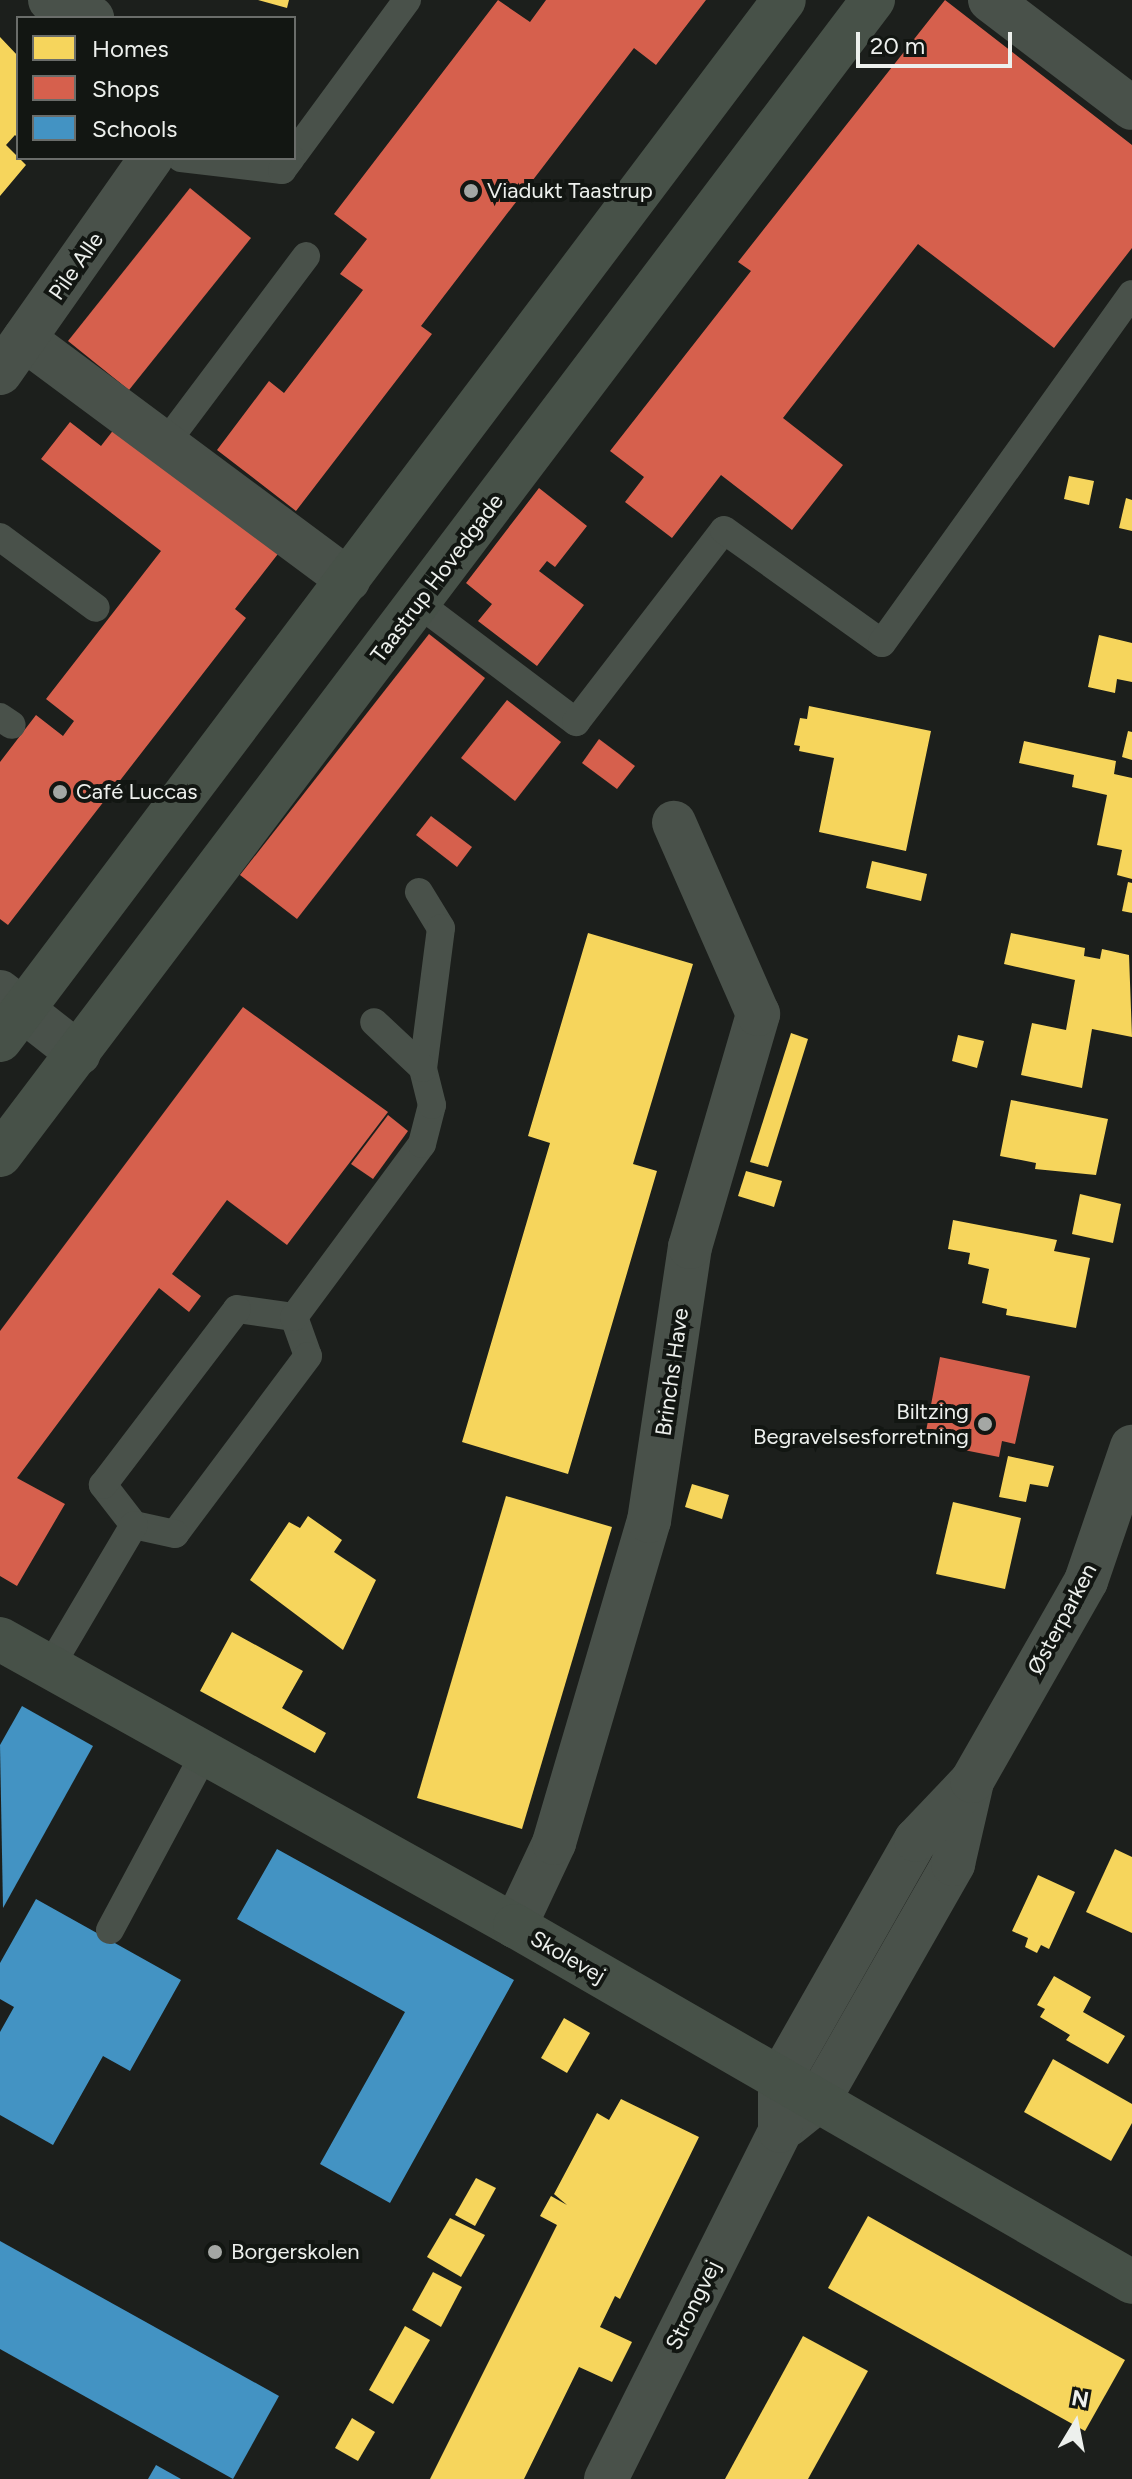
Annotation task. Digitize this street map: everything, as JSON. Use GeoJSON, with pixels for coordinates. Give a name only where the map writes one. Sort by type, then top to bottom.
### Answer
{"type":"FeatureCollection","features":[{"type":"Feature","properties":{"kind":"street"},"geometry":{"type":"LineString","coordinates":[[50,0],[87,16]]}},
{"type":"Feature","properties":{"kind":"street"},"geometry":{"type":"LineString","coordinates":[[79,1054],[8,1014],[348,580],[784,0]]}},
{"type":"Feature","properties":{"kind":"street","name":"Taastrup Hovedgade"},"geometry":{"type":"LineString","coordinates":[[0,1155],[873,0]]}},
{"type":"Feature","properties":{"kind":"street"},"geometry":{"type":"LineString","coordinates":[[990,0],[1132,108]]}},
{"type":"Feature","properties":{"kind":"street","name":"Pile Alle"},"geometry":{"type":"LineString","coordinates":[[12,356],[150,160]]}},
{"type":"Feature","properties":{"kind":"street"},"geometry":{"type":"LineString","coordinates":[[12,356],[165,444],[348,580]]}},
{"type":"Feature","properties":{"kind":"street","name":"Brinchs Have"},"geometry":{"type":"LineString","coordinates":[[515,1926],[554,1843],[649,1521],[690,1247],[758,1014],[674,823]]}},
{"type":"Feature","properties":{"kind":"street","name":"Østerparken"},"geometry":{"type":"LineString","coordinates":[[780,2079],[916,1840],[972,1781],[1086,1581],[1132,1447]]}},
{"type":"Feature","properties":{"kind":"street","name":"Skolevej"},"geometry":{"type":"LineString","coordinates":[[0,1639],[515,1926],[1132,2282]]}},
{"type":"Feature","properties":{"kind":"street","name":"Østerparken"},"geometry":{"type":"LineString","coordinates":[[818,2101],[953,1864],[972,1781]]}},
{"type":"Feature","properties":{"kind":"street","name":"Strongvej"},"geometry":{"type":"LineString","coordinates":[[780,2079],[780,2131]]}},
{"type":"Feature","properties":{"kind":"street","name":"Strongvej"},"geometry":{"type":"LineString","coordinates":[[606,2479],[780,2131],[818,2101]]}},
{"type":"Feature","properties":{"kind":"lane"},"geometry":{"type":"LineString","coordinates":[[296,152],[407,0]]}},
{"type":"Feature","properties":{"kind":"lane"},"geometry":{"type":"LineString","coordinates":[[198,160],[282,170],[290,160]]}},
{"type":"Feature","properties":{"kind":"lane"},"geometry":{"type":"LineString","coordinates":[[165,444],[306,256]]}},
{"type":"Feature","properties":{"kind":"lane"},"geometry":{"type":"LineString","coordinates":[[418,603],[576,722],[724,530],[882,643],[1132,294]]}},
{"type":"Feature","properties":{"kind":"lane"},"geometry":{"type":"LineString","coordinates":[[0,537],[96,608]]}},
{"type":"Feature","properties":{"kind":"lane"},"geometry":{"type":"LineString","coordinates":[[294,1317],[422,1144],[432,1105],[423,1068],[441,928],[419,892]]}},
{"type":"Feature","properties":{"kind":"lane"},"geometry":{"type":"LineString","coordinates":[[374,1022],[423,1068]]}},
{"type":"Feature","properties":{"kind":"lane"},"geometry":{"type":"LineString","coordinates":[[237,1309],[294,1317],[308,1356],[175,1534],[134,1525],[103,1485],[237,1309]]}},
{"type":"Feature","properties":{"kind":"lane"},"geometry":{"type":"LineString","coordinates":[[50,1667],[134,1525]]}},
{"type":"Feature","properties":{"kind":"lane"},"geometry":{"type":"LineString","coordinates":[[110,1930],[205,1753]]}},
{"type":"Feature","properties":{"kind":"building: Homes"},"geometry":{"type":"Polygon","coordinates":[[[258,0],[289,0],[287,8],[258,0]]]}},
{"type":"Feature","properties":{"kind":"building: Homes"},"geometry":{"type":"Polygon","coordinates":[[[0,37],[16,54],[16,136],[6,145],[16,155],[16,160],[26,165],[0,196],[0,37]]]}},
{"type":"Feature","properties":{"kind":"building: Homes"},"geometry":{"type":"Polygon","coordinates":[[[1069,476],[1094,481],[1089,505],[1064,499],[1069,476]]]}},
{"type":"Feature","properties":{"kind":"building: Homes"},"geometry":{"type":"Polygon","coordinates":[[[1126,498],[1132,500],[1132,531],[1119,528],[1126,498]]]}},
{"type":"Feature","properties":{"kind":"building: Homes"},"geometry":{"type":"Polygon","coordinates":[[[1099,635],[1132,643],[1132,682],[1117,679],[1115,693],[1088,687],[1099,635]]]}},
{"type":"Feature","properties":{"kind":"building: Homes"},"geometry":{"type":"Polygon","coordinates":[[[809,706],[931,731],[906,851],[819,832],[834,758],[799,751],[800,746],[794,745],[800,718],[807,719],[809,706]]]}},
{"type":"Feature","properties":{"kind":"building: Homes"},"geometry":{"type":"Polygon","coordinates":[[[1128,731],[1132,732],[1132,760],[1122,757],[1128,731]]]}},
{"type":"Feature","properties":{"kind":"building: Homes"},"geometry":{"type":"Polygon","coordinates":[[[1024,741],[1116,761],[1114,774],[1132,778],[1132,879],[1117,875],[1122,850],[1097,845],[1107,795],[1072,787],[1074,775],[1019,763],[1024,741]]]}},
{"type":"Feature","properties":{"kind":"building: Homes"},"geometry":{"type":"Polygon","coordinates":[[[872,861],[927,874],[921,901],[866,888],[872,861]]]}},
{"type":"Feature","properties":{"kind":"building: Homes"},"geometry":{"type":"Polygon","coordinates":[[[1128,882],[1132,883],[1132,913],[1122,911],[1128,882]]]}},
{"type":"Feature","properties":{"kind":"building: Homes"},"geometry":{"type":"Polygon","coordinates":[[[588,933],[693,964],[633,1164],[657,1171],[568,1474],[462,1442],[550,1143],[528,1136],[588,933]]]}},
{"type":"Feature","properties":{"kind":"building: Homes"},"geometry":{"type":"Polygon","coordinates":[[[1011,933],[1085,948],[1084,956],[1100,959],[1102,949],[1129,955],[1132,1037],[1092,1029],[1082,1088],[1021,1075],[1032,1023],[1066,1030],[1075,980],[1004,964],[1011,933]]]}},
{"type":"Feature","properties":{"kind":"building: Homes"},"geometry":{"type":"Polygon","coordinates":[[[791,1033],[808,1039],[768,1167],[750,1162],[791,1033]]]}},
{"type":"Feature","properties":{"kind":"building: Homes"},"geometry":{"type":"Polygon","coordinates":[[[958,1035],[984,1041],[977,1068],[952,1061],[958,1035]]]}},
{"type":"Feature","properties":{"kind":"building: Homes"},"geometry":{"type":"Polygon","coordinates":[[[1011,1100],[1108,1119],[1096,1175],[1035,1169],[1036,1163],[1000,1156],[1011,1100]]]}},
{"type":"Feature","properties":{"kind":"building: Homes"},"geometry":{"type":"Polygon","coordinates":[[[746,1171],[782,1181],[774,1207],[738,1196],[746,1171]]]}},
{"type":"Feature","properties":{"kind":"building: Homes"},"geometry":{"type":"Polygon","coordinates":[[[1080,1194],[1121,1204],[1113,1243],[1072,1234],[1080,1194]]]}},
{"type":"Feature","properties":{"kind":"building: Homes"},"geometry":{"type":"Polygon","coordinates":[[[953,1220],[1057,1240],[1054,1251],[1090,1258],[1076,1328],[1006,1315],[1007,1309],[982,1303],[989,1269],[968,1264],[970,1253],[948,1249],[953,1220]]]}},
{"type":"Feature","properties":{"kind":"building: Homes"},"geometry":{"type":"Polygon","coordinates":[[[1008,1456],[1054,1466],[1048,1487],[1030,1484],[1026,1502],[999,1497],[1008,1456]]]}},
{"type":"Feature","properties":{"kind":"building: Homes"},"geometry":{"type":"Polygon","coordinates":[[[692,1484],[729,1495],[722,1519],[685,1507],[692,1484]]]}},
{"type":"Feature","properties":{"kind":"building: Homes"},"geometry":{"type":"Polygon","coordinates":[[[506,1496],[612,1527],[522,1829],[417,1798],[506,1496]]]}},
{"type":"Feature","properties":{"kind":"building: Homes"},"geometry":{"type":"Polygon","coordinates":[[[953,1502],[1021,1518],[1005,1589],[936,1574],[953,1502]]]}},
{"type":"Feature","properties":{"kind":"building: Homes"},"geometry":{"type":"Polygon","coordinates":[[[308,1516],[342,1540],[334,1552],[376,1580],[343,1650],[250,1580],[289,1522],[300,1528],[308,1516]]]}},
{"type":"Feature","properties":{"kind":"building: Homes"},"geometry":{"type":"Polygon","coordinates":[[[232,1632],[303,1671],[282,1708],[326,1733],[315,1753],[200,1691],[232,1632]]]}},
{"type":"Feature","properties":{"kind":"building: Homes"},"geometry":{"type":"Polygon","coordinates":[[[1115,1849],[1132,1857],[1132,1933],[1086,1912],[1115,1849]]]}},
{"type":"Feature","properties":{"kind":"building: Homes"},"geometry":{"type":"Polygon","coordinates":[[[1038,1875],[1075,1892],[1049,1949],[1041,1945],[1037,1953],[1025,1947],[1028,1938],[1012,1931],[1038,1875]]]}},
{"type":"Feature","properties":{"kind":"building: Homes"},"geometry":{"type":"Polygon","coordinates":[[[1054,1976],[1091,1997],[1083,2012],[1125,2036],[1108,2064],[1066,2040],[1070,2035],[1040,2017],[1045,2009],[1037,2005],[1054,1976]]]}},
{"type":"Feature","properties":{"kind":"building: Homes"},"geometry":{"type":"Polygon","coordinates":[[[564,2018],[590,2033],[567,2073],[541,2058],[564,2018]]]}},
{"type":"Feature","properties":{"kind":"building: Homes"},"geometry":{"type":"Polygon","coordinates":[[[1053,2059],[1132,2104],[1132,2123],[1111,2161],[1024,2112],[1053,2059]]]}},
{"type":"Feature","properties":{"kind":"building: Homes"},"geometry":{"type":"Polygon","coordinates":[[[621,2099],[699,2137],[620,2299],[615,2296],[600,2327],[632,2342],[612,2382],[579,2367],[524,2479],[430,2479],[557,2225],[540,2216],[551,2196],[567,2205],[554,2194],[597,2113],[609,2120],[621,2099]]]}},
{"type":"Feature","properties":{"kind":"building: Homes"},"geometry":{"type":"Polygon","coordinates":[[[476,2178],[496,2188],[475,2226],[455,2215],[476,2178]]]}},
{"type":"Feature","properties":{"kind":"building: Homes"},"geometry":{"type":"Polygon","coordinates":[[[868,2216],[1125,2360],[1085,2431],[828,2288],[868,2216]]]}},
{"type":"Feature","properties":{"kind":"building: Homes"},"geometry":{"type":"Polygon","coordinates":[[[450,2218],[485,2235],[461,2277],[427,2257],[450,2218]]]}},
{"type":"Feature","properties":{"kind":"building: Homes"},"geometry":{"type":"Polygon","coordinates":[[[433,2272],[462,2287],[441,2327],[412,2310],[433,2272]]]}},
{"type":"Feature","properties":{"kind":"building: Homes"},"geometry":{"type":"Polygon","coordinates":[[[405,2326],[430,2340],[393,2404],[369,2390],[405,2326]]]}},
{"type":"Feature","properties":{"kind":"building: Homes"},"geometry":{"type":"Polygon","coordinates":[[[803,2336],[868,2371],[808,2479],[725,2479],[803,2336]]]}},
{"type":"Feature","properties":{"kind":"building: Homes"},"geometry":{"type":"Polygon","coordinates":[[[352,2418],[375,2432],[358,2461],[335,2448],[352,2418]]]}},
{"type":"Feature","properties":{"kind":"building: Shops"},"geometry":{"type":"Polygon","coordinates":[[[498,0],[530,22],[546,0],[706,0],[656,65],[634,48],[421,326],[432,334],[296,511],[217,450],[269,381],[284,393],[363,290],[340,274],[367,239],[334,214],[498,0]]]}},
{"type":"Feature","properties":{"kind":"building: Shops"},"geometry":{"type":"Polygon","coordinates":[[[945,0],[1132,145],[1132,248],[1054,348],[918,244],[783,418],[843,465],[792,530],[721,475],[672,538],[625,502],[644,477],[610,451],[751,271],[738,262],[945,0]]]}},
{"type":"Feature","properties":{"kind":"building: Shops"},"geometry":{"type":"Polygon","coordinates":[[[190,188],[251,238],[129,390],[68,341],[190,188]]]}},
{"type":"Feature","properties":{"kind":"building: Shops"},"geometry":{"type":"Polygon","coordinates":[[[70,422],[101,446],[118,424],[281,550],[235,609],[246,618],[8,925],[0,919],[0,762],[36,715],[63,736],[74,721],[46,699],[161,551],[41,459],[70,422]]]}},
{"type":"Feature","properties":{"kind":"building: Shops"},"geometry":{"type":"Polygon","coordinates":[[[539,488],[587,526],[555,567],[547,561],[539,571],[584,605],[537,666],[478,621],[492,604],[466,583],[539,488]]]}},
{"type":"Feature","properties":{"kind":"building: Shops"},"geometry":{"type":"Polygon","coordinates":[[[429,634],[485,678],[297,919],[240,875],[429,634]]]}},
{"type":"Feature","properties":{"kind":"building: Shops"},"geometry":{"type":"Polygon","coordinates":[[[507,700],[561,742],[515,801],[461,758],[507,700]]]}},
{"type":"Feature","properties":{"kind":"building: Shops"},"geometry":{"type":"Polygon","coordinates":[[[599,739],[635,766],[617,789],[582,763],[599,739]]]}},
{"type":"Feature","properties":{"kind":"building: Shops"},"geometry":{"type":"Polygon","coordinates":[[[431,816],[472,847],[457,867],[416,835],[431,816]]]}},
{"type":"Feature","properties":{"kind":"building: Shops"},"geometry":{"type":"Polygon","coordinates":[[[243,1007],[388,1112],[287,1245],[227,1200],[172,1274],[201,1296],[189,1312],[159,1288],[17,1478],[65,1504],[17,1586],[0,1576],[0,1331],[243,1007]]]}},
{"type":"Feature","properties":{"kind":"building: Shops"},"geometry":{"type":"Polygon","coordinates":[[[388,1115],[408,1131],[373,1179],[351,1164],[388,1115]]]}},
{"type":"Feature","properties":{"kind":"building: Shops"},"geometry":{"type":"Polygon","coordinates":[[[940,1357],[1030,1376],[1015,1444],[1002,1441],[999,1457],[924,1442],[940,1357]]]}},
{"type":"Feature","properties":{"kind":"building: Schools"},"geometry":{"type":"Polygon","coordinates":[[[22,1706],[93,1746],[3,1908],[0,1745],[22,1706]]]}},
{"type":"Feature","properties":{"kind":"building: Schools"},"geometry":{"type":"Polygon","coordinates":[[[277,1849],[514,1980],[390,2203],[320,2164],[405,2012],[237,1919],[277,1849]]]}},
{"type":"Feature","properties":{"kind":"building: Schools"},"geometry":{"type":"Polygon","coordinates":[[[36,1899],[181,1980],[130,2071],[103,2056],[53,2145],[0,2115],[0,2032],[14,2007],[0,1999],[0,1963],[36,1899]]]}},
{"type":"Feature","properties":{"kind":"building: Schools"},"geometry":{"type":"Polygon","coordinates":[[[0,2241],[279,2396],[233,2479],[0,2349],[0,2241]]]}},
{"type":"Feature","properties":{"kind":"building: Schools"},"geometry":{"type":"Polygon","coordinates":[[[156,2465],[181,2479],[148,2479],[156,2465]]]}},
{"type":"Feature","properties":{"kind":"place","name":"Viadukt Taastrup"},"geometry":{"type":"Point","coordinates":[471,191]}},
{"type":"Feature","properties":{"kind":"place","name":"Café Luccas"},"geometry":{"type":"Point","coordinates":[60,792]}},
{"type":"Feature","properties":{"kind":"place","name":"Biltzing Begravelsesforretning"},"geometry":{"type":"Point","coordinates":[985,1424]}},
{"type":"Feature","properties":{"kind":"place","name":"Borgerskolen"},"geometry":{"type":"Point","coordinates":[215,2252]}}]}
